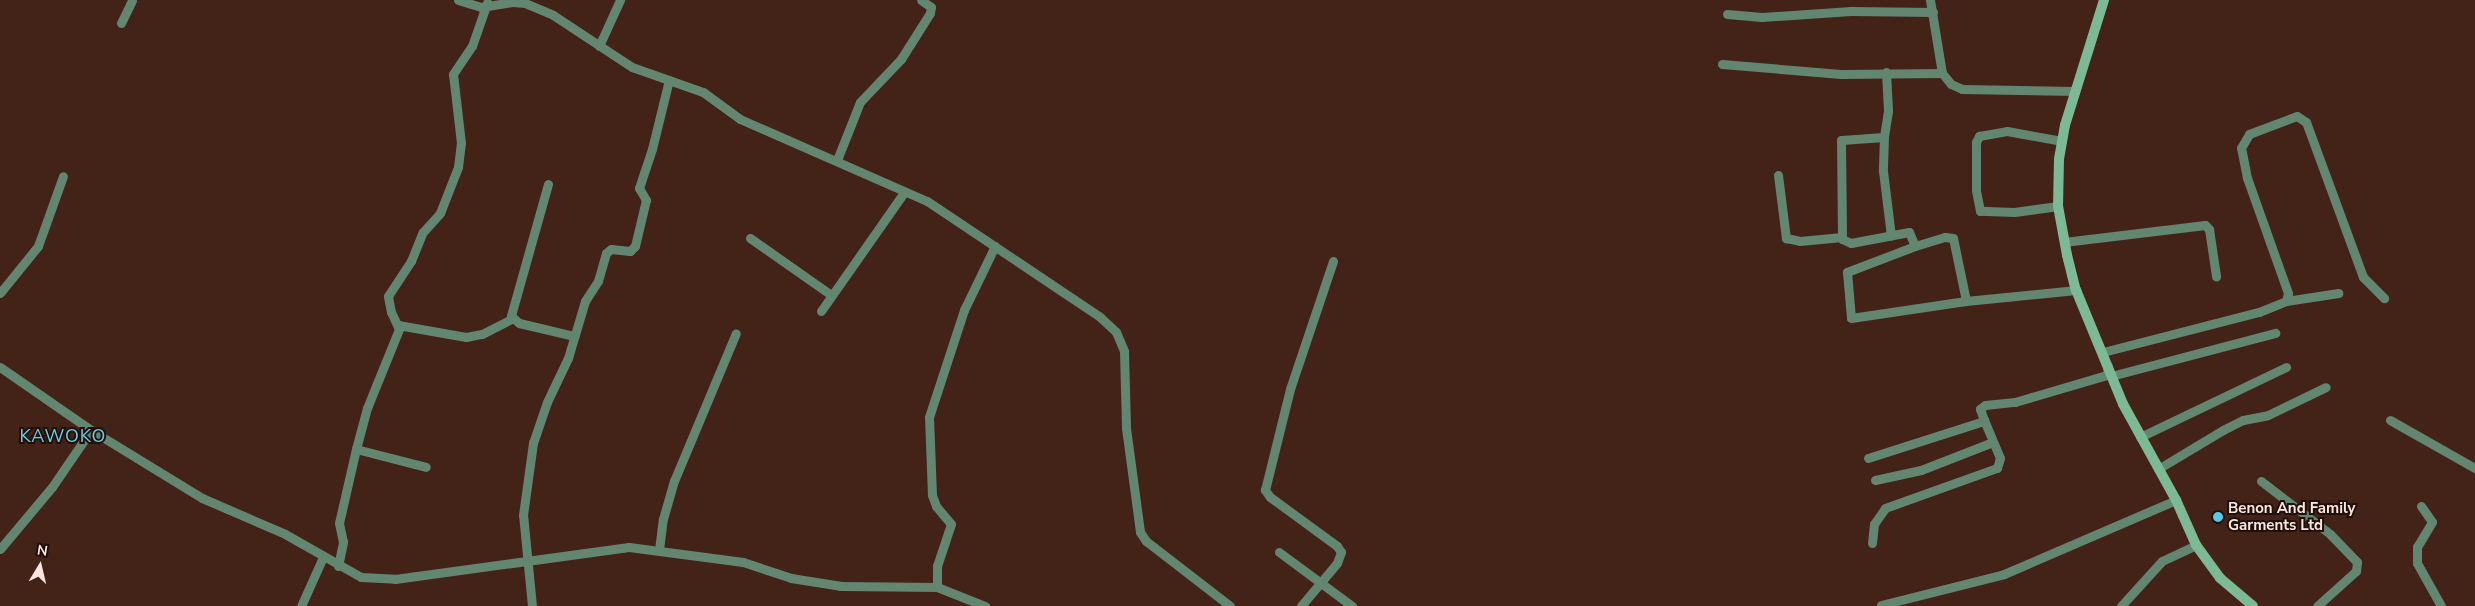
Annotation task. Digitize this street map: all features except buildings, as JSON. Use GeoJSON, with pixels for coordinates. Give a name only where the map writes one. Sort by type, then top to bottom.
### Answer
{"type":"FeatureCollection","features":[{"type":"Feature","properties":{"kind":"street"},"geometry":{"type":"LineString","coordinates":[[120,23],[132,0]]}},
{"type":"Feature","properties":{"kind":"street"},"geometry":{"type":"LineString","coordinates":[[458,0],[472,6],[487,3],[513,2],[536,6],[632,67],[670,80],[720,102],[740,119],[927,201],[1100,317],[1116,332],[1124,351],[1126,420],[1140,532],[1146,541],[1230,606]]}},
{"type":"Feature","properties":{"kind":"street"},"geometry":{"type":"LineString","coordinates":[[599,46],[620,0]]}},
{"type":"Feature","properties":{"kind":"street"},"geometry":{"type":"LineString","coordinates":[[837,160],[860,102],[901,59],[930,13],[930,7],[921,0]]}},
{"type":"Feature","properties":{"kind":"street"},"geometry":{"type":"LineString","coordinates":[[1930,0],[1942,73],[1951,84],[1962,88],[2075,91]]}},
{"type":"Feature","properties":{"kind":"street"},"geometry":{"type":"LineString","coordinates":[[2104,0],[2075,91],[2062,141],[2058,206],[2064,242],[2076,290],[2110,371],[2140,437],[2176,500],[2196,545],[2220,578],[2253,606]]}},
{"type":"Feature","properties":{"kind":"street"},"geometry":{"type":"LineString","coordinates":[[338,566],[343,542],[339,523],[356,449],[367,408],[398,325],[391,312],[388,296],[411,261],[423,232],[440,213],[458,167],[462,143],[453,74],[472,46],[487,3]]}},
{"type":"Feature","properties":{"kind":"street"},"geometry":{"type":"LineString","coordinates":[[1727,14],[1762,18],[1851,10],[1933,12]]}},
{"type":"Feature","properties":{"kind":"street"},"geometry":{"type":"LineString","coordinates":[[1722,64],[1841,74],[1886,72],[1942,73]]}},
{"type":"Feature","properties":{"kind":"street"},"geometry":{"type":"LineString","coordinates":[[1886,72],[1888,111],[1884,137],[1883,171],[1891,236]]}},
{"type":"Feature","properties":{"kind":"street"},"geometry":{"type":"LineString","coordinates":[[532,606],[523,516],[527,465],[538,424],[568,358],[585,301],[598,281],[606,253],[611,250],[630,251],[635,246],[646,204],[639,188],[652,149],[670,80]]}},
{"type":"Feature","properties":{"kind":"street"},"geometry":{"type":"LineString","coordinates":[[2286,301],[2288,293],[2248,178],[2241,148],[2249,134],[2297,116],[2306,122],[2364,277],[2384,298]]}},
{"type":"Feature","properties":{"kind":"street"},"geometry":{"type":"LineString","coordinates":[[2058,206],[2014,212],[1980,211],[1976,190],[1976,142],[1979,136],[2007,131],[2062,141]]}},
{"type":"Feature","properties":{"kind":"street"},"geometry":{"type":"LineString","coordinates":[[1884,137],[1841,140],[1842,237],[1845,242],[1851,243],[1909,232],[1915,246]]}},
{"type":"Feature","properties":{"kind":"street"},"geometry":{"type":"LineString","coordinates":[[1778,175],[1786,238],[1800,241],[1842,237]]}},
{"type":"Feature","properties":{"kind":"street"},"geometry":{"type":"LineString","coordinates":[[0,293],[38,246],[63,176]]}},
{"type":"Feature","properties":{"kind":"street"},"geometry":{"type":"LineString","coordinates":[[512,320],[548,184]]}},
{"type":"Feature","properties":{"kind":"street"},"geometry":{"type":"LineString","coordinates":[[821,311],[831,295],[876,237],[905,191]]}},
{"type":"Feature","properties":{"kind":"street"},"geometry":{"type":"LineString","coordinates":[[2064,242],[2205,225],[2211,238],[2216,276]]}},
{"type":"Feature","properties":{"kind":"street"},"geometry":{"type":"LineString","coordinates":[[1966,301],[1953,238],[1945,237],[1915,246],[1847,272],[1850,318],[1966,301],[2076,290]]}},
{"type":"Feature","properties":{"kind":"street"},"geometry":{"type":"LineString","coordinates":[[750,238],[831,295]]}},
{"type":"Feature","properties":{"kind":"street"},"geometry":{"type":"LineString","coordinates":[[937,587],[937,566],[950,524],[936,506],[932,496],[929,417],[964,310],[995,246]]}},
{"type":"Feature","properties":{"kind":"street"},"geometry":{"type":"LineString","coordinates":[[1301,606],[1337,563],[1341,554],[1340,549],[1270,497],[1266,490],[1290,389],[1333,261]]}},
{"type":"Feature","properties":{"kind":"street"},"geometry":{"type":"LineString","coordinates":[[2103,352],[2259,312],[2286,301],[2338,292]]}},
{"type":"Feature","properties":{"kind":"street"},"geometry":{"type":"LineString","coordinates":[[398,325],[466,337],[482,334],[512,320],[574,336]]}},
{"type":"Feature","properties":{"kind":"street"},"geometry":{"type":"LineString","coordinates":[[659,550],[663,519],[674,481],[736,333]]}},
{"type":"Feature","properties":{"kind":"street"},"geometry":{"type":"LineString","coordinates":[[1872,543],[1874,524],[1885,508],[1996,468],[2000,458],[1984,420],[1982,406],[2015,402],[2107,375],[2110,371],[2275,333]]}},
{"type":"Feature","properties":{"kind":"street"},"geometry":{"type":"LineString","coordinates":[[2140,437],[2286,366]]}},
{"type":"Feature","properties":{"kind":"street"},"geometry":{"type":"LineString","coordinates":[[0,368],[91,430],[202,498],[285,534],[361,578],[378,579],[618,547],[659,550],[743,562],[791,578],[841,586],[937,587],[985,606]]}},
{"type":"Feature","properties":{"kind":"street"},"geometry":{"type":"LineString","coordinates":[[2158,469],[2243,420],[2268,415],[2326,387]]}},
{"type":"Feature","properties":{"kind":"street"},"geometry":{"type":"LineString","coordinates":[[1868,458],[1984,420]]}},
{"type":"Feature","properties":{"kind":"street"},"geometry":{"type":"LineString","coordinates":[[2390,420],[2475,468]]}},
{"type":"Feature","properties":{"kind":"street"},"geometry":{"type":"LineString","coordinates":[[0,549],[52,487],[91,430]]}},
{"type":"Feature","properties":{"kind":"street"},"geometry":{"type":"LineString","coordinates":[[1875,480],[1921,470],[1993,442]]}},
{"type":"Feature","properties":{"kind":"street"},"geometry":{"type":"LineString","coordinates":[[356,449],[426,467]]}},
{"type":"Feature","properties":{"kind":"street"},"geometry":{"type":"LineString","coordinates":[[2261,480],[2337,540],[2357,562],[2356,571],[2317,606]]}},
{"type":"Feature","properties":{"kind":"street"},"geometry":{"type":"LineString","coordinates":[[1881,606],[2004,574],[2176,500]]}},
{"type":"Feature","properties":{"kind":"street"},"geometry":{"type":"LineString","coordinates":[[2421,506],[2432,522],[2417,547],[2417,563],[2441,606]]}},
{"type":"Feature","properties":{"kind":"street"},"geometry":{"type":"LineString","coordinates":[[2121,606],[2162,561],[2196,545]]}},
{"type":"Feature","properties":{"kind":"street"},"geometry":{"type":"LineString","coordinates":[[1279,552],[1352,606]]}},
{"type":"Feature","properties":{"kind":"street"},"geometry":{"type":"LineString","coordinates":[[301,606],[322,557]]}},
{"type":"Feature","properties":{"kind":"place","name":"Benon And Family Garments Ltd"},"geometry":{"type":"Point","coordinates":[2218,517]}},
{"type":"Feature","properties":{"kind":"district","name":"KAWOKO"},"geometry":{"type":"Point","coordinates":[63,436]}}]}
